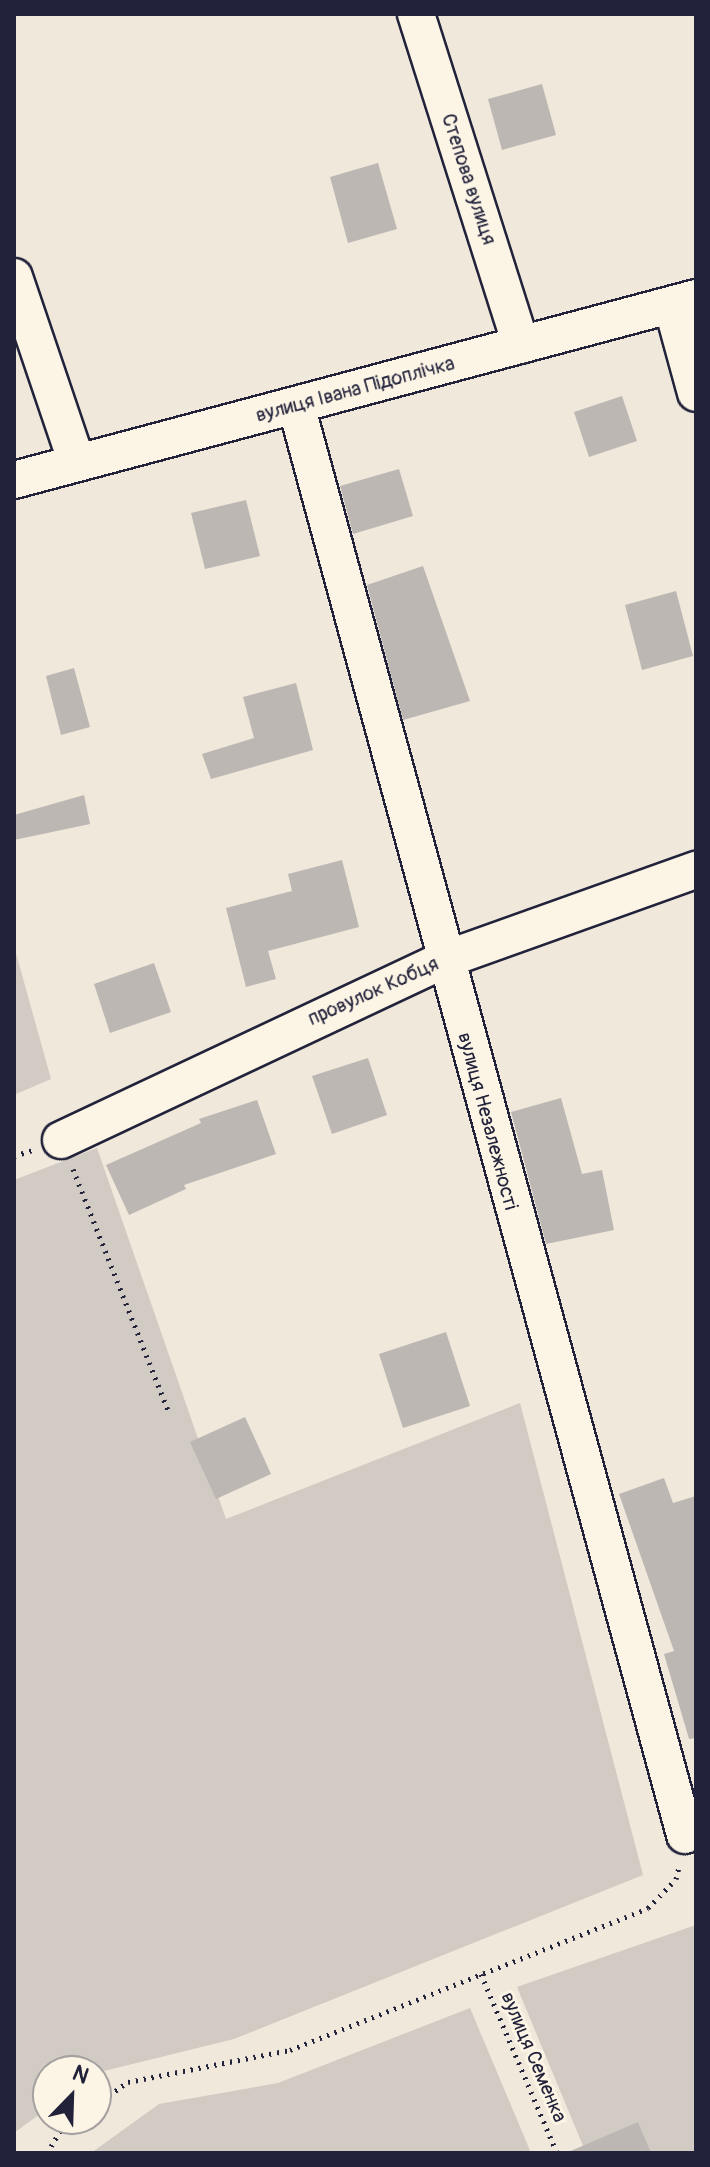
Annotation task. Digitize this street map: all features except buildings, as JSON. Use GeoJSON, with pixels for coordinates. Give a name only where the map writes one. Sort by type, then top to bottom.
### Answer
{"type":"FeatureCollection","features":[{"type":"Feature","properties":{"kind":"street","name":"Степова вулиця"},"geometry":{"type":"LineString","coordinates":[[416,14],[521,345]]}},
{"type":"Feature","properties":{"kind":"street"},"geometry":{"type":"LineString","coordinates":[[14,277],[77,463]]}},
{"type":"Feature","properties":{"kind":"street","name":"вулиця Івана Підоплічка"},"geometry":{"type":"LineString","coordinates":[[14,480],[684,302]]}},
{"type":"Feature","properties":{"kind":"street"},"geometry":{"type":"LineString","coordinates":[[684,302],[696,393]]}},
{"type":"Feature","properties":{"kind":"street","name":"вулиця Незалежності"},"geometry":{"type":"LineString","coordinates":[[296,405],[444,960],[685,1835]]}},
{"type":"Feature","properties":{"kind":"street","name":"провулок Кобця"},"geometry":{"type":"LineString","coordinates":[[61,1140],[444,960],[696,870]]}},
{"type":"Feature","properties":{"kind":"path"},"geometry":{"type":"LineString","coordinates":[[61,1140],[168,1410]]}},
{"type":"Feature","properties":{"kind":"path"},"geometry":{"type":"LineString","coordinates":[[112,2094],[128,2082],[290,2050],[648,1908],[676,1879],[685,1835]]}},
{"type":"Feature","properties":{"kind":"path","name":"вулиця Семенка"},"geometry":{"type":"LineString","coordinates":[[481,1974],[557,2153]]}},
{"type":"Feature","properties":{"kind":"path"},"geometry":{"type":"LineString","coordinates":[[47,2153],[58,2135]]}},
{"type":"Feature","properties":{"kind":"shaded area"},"geometry":{"type":"Polygon","coordinates":[[[14,946],[51,1079],[14,1095],[14,946]]]}},
{"type":"Feature","properties":{"kind":"shaded area"},"geometry":{"type":"Polygon","coordinates":[[[97,1148],[226,1519],[520,1403],[643,1875],[234,2039],[112,2069],[112,2055],[32,2055],[32,2120],[14,2133],[14,1180],[97,1148]]]}},
{"type":"Feature","properties":{"kind":"shaded area"},"geometry":{"type":"Polygon","coordinates":[[[696,1925],[696,2153],[586,2153],[517,1987],[696,1925]]]}},
{"type":"Feature","properties":{"kind":"shaded area"},"geometry":{"type":"Polygon","coordinates":[[[470,2008],[531,2153],[91,2153],[159,2104],[278,2083],[470,2008]]]}}]}
